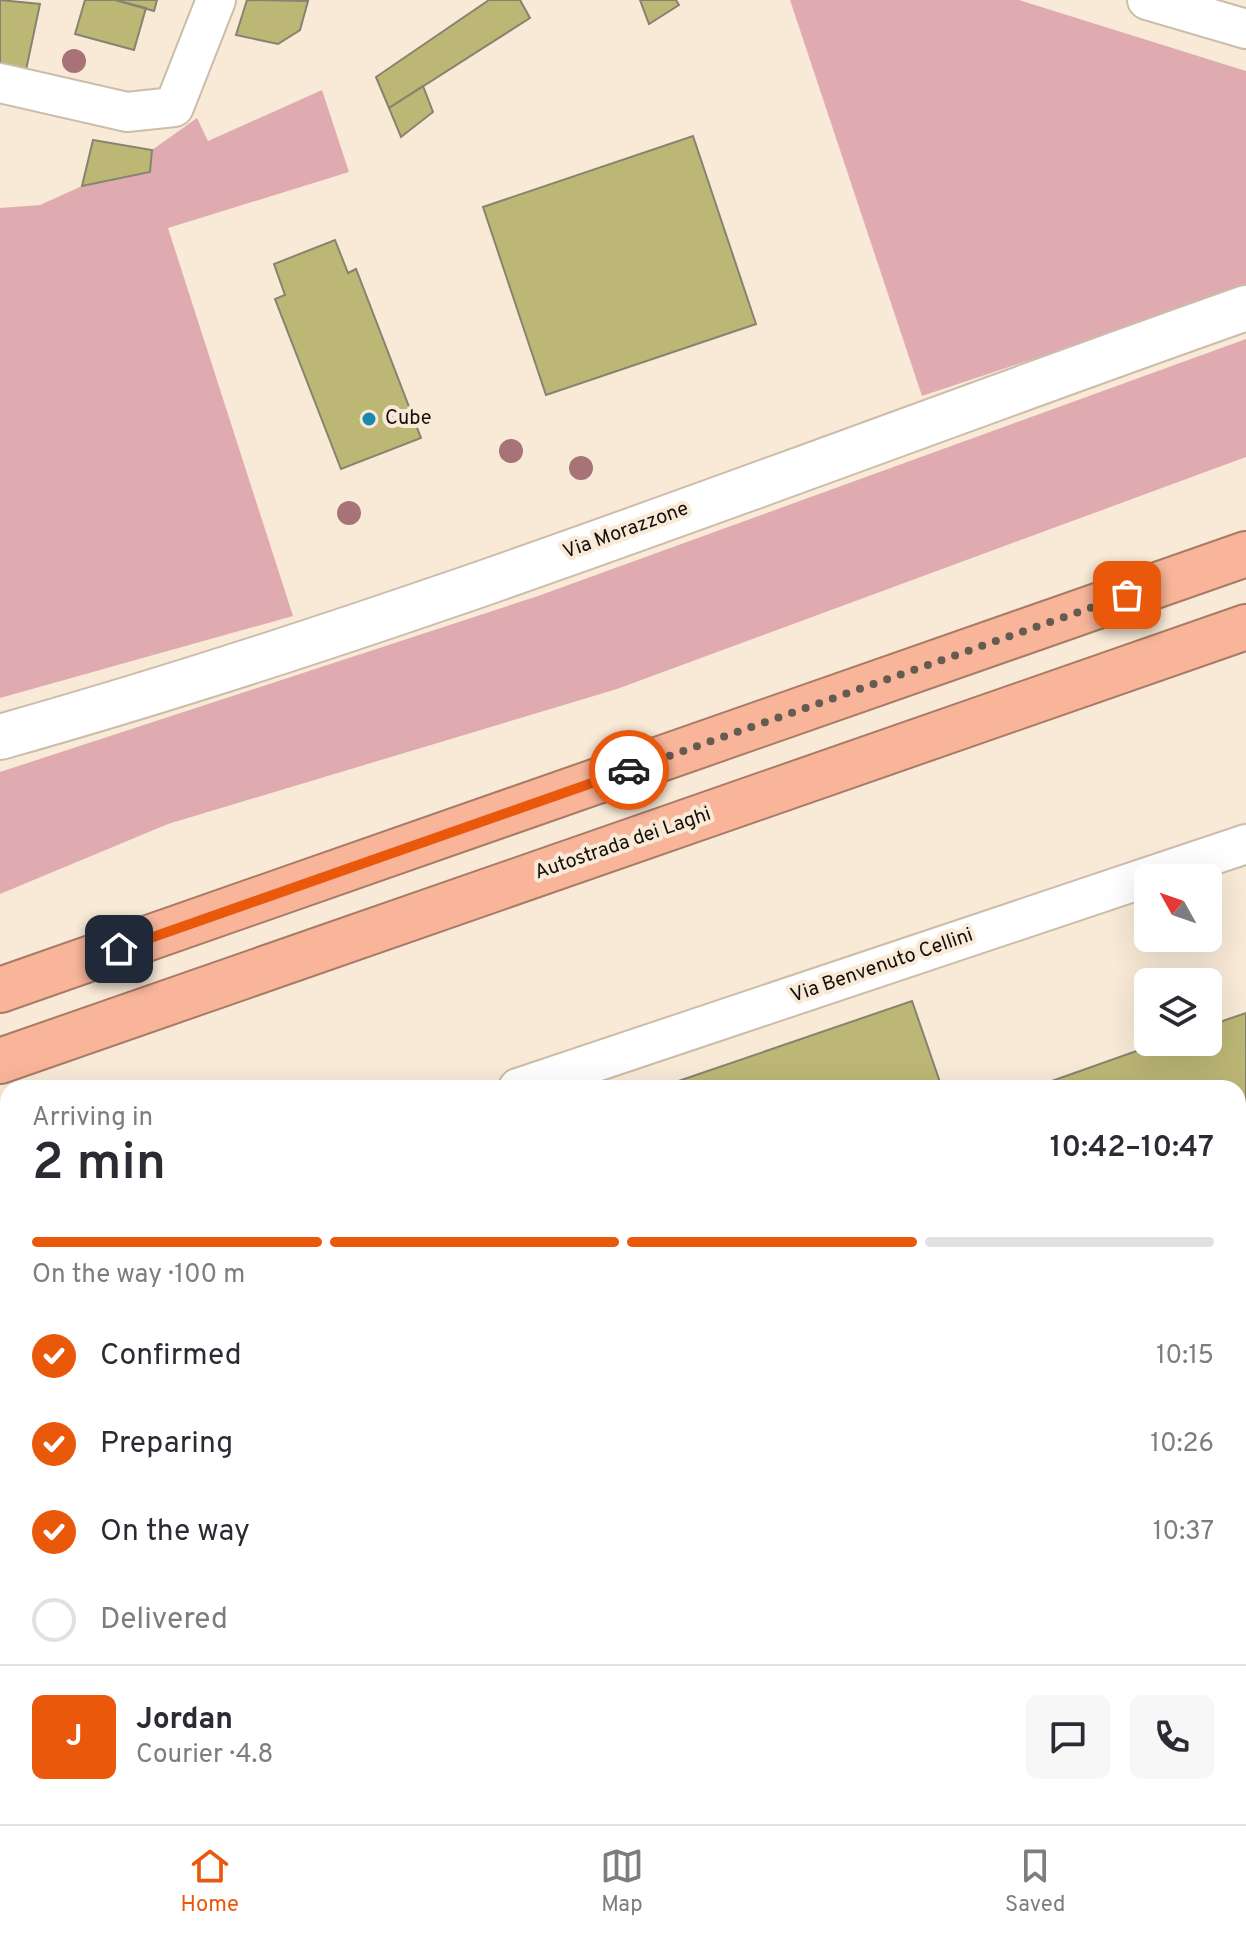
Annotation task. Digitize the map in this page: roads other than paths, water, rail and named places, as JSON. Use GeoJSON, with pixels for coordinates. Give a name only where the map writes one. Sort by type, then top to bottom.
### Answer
{"type":"FeatureCollection","features":[{"type":"Feature","properties":{"kind":"highway"},"geometry":{"type":"LineString","coordinates":[[0,990],[1246,554]]}},
{"type":"Feature","properties":{"kind":"highway","name":"Autostrada dei Laghi"},"geometry":{"type":"LineString","coordinates":[[0,1061],[1246,627]]}},
{"type":"Feature","properties":{"kind":"street"},"geometry":{"type":"LineString","coordinates":[[0,83],[127,112],[174,107],[216,0]]}},
{"type":"Feature","properties":{"kind":"street"},"geometry":{"type":"LineString","coordinates":[[1147,0],[1246,29]]}},
{"type":"Feature","properties":{"kind":"street","name":"Via Morazzone"},"geometry":{"type":"LineString","coordinates":[[0,737],[133,700],[446,597],[1246,308]]}},
{"type":"Feature","properties":{"kind":"street","name":"Via Benvenuto Cellini"},"geometry":{"type":"LineString","coordinates":[[542,1080],[1246,844]]}},
{"type":"Feature","properties":{"kind":"place","name":"Cube"},"geometry":{"type":"Point","coordinates":[369,419]}}]}
